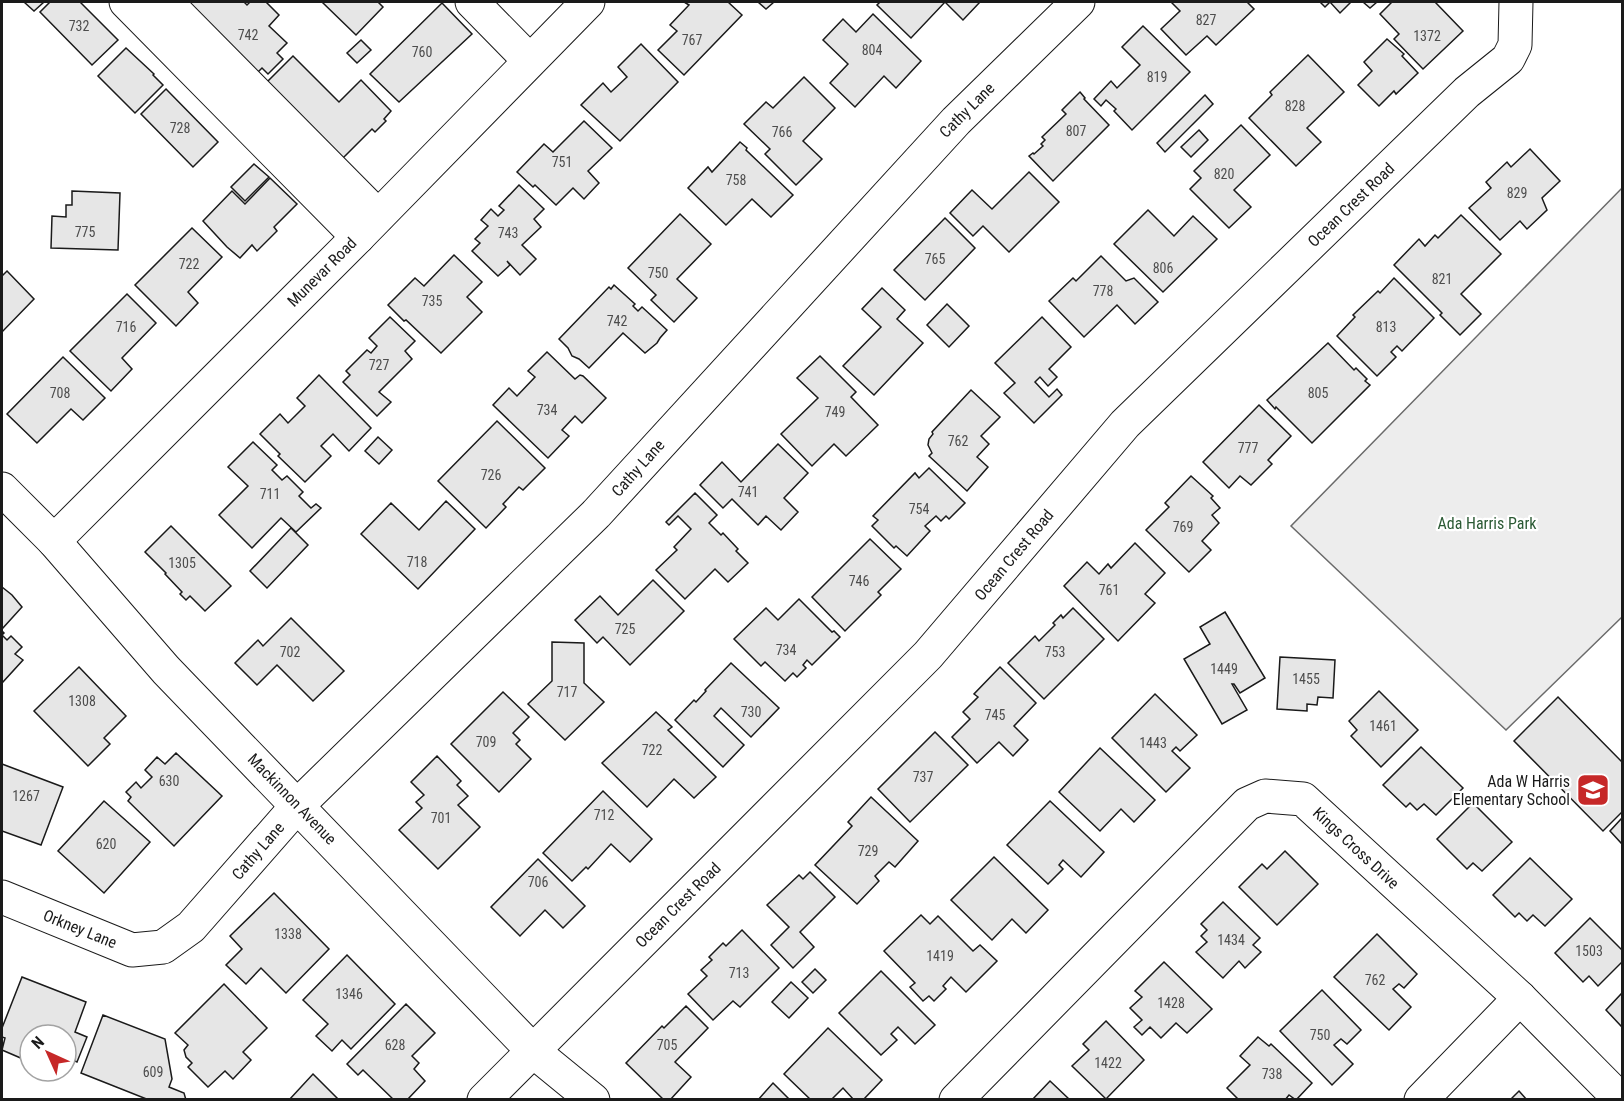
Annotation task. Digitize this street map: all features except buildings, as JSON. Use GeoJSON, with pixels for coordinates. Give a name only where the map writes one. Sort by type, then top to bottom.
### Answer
{"type":"FeatureCollection","features":[{"type":"Feature","properties":{"kind":"street"},"geometry":{"type":"LineString","coordinates":[[126,2],[368,226]]}},
{"type":"Feature","properties":{"kind":"street"},"geometry":{"type":"LineString","coordinates":[[166,2],[368,226]]}},
{"type":"Feature","properties":{"kind":"street"},"geometry":{"type":"LineString","coordinates":[[472,2],[529,60]]}},
{"type":"Feature","properties":{"kind":"street","name":"Munevar Road"},"geometry":{"type":"LineString","coordinates":[[54,541],[588,2]]}},
{"type":"Feature","properties":{"kind":"street","name":"Cathy Lane"},"geometry":{"type":"LineString","coordinates":[[191,927],[297,805],[596,514],[956,121],[1078,2]]}},
{"type":"Feature","properties":{"kind":"street","name":"Ocean Crest Road"},"geometry":{"type":"LineString","coordinates":[[484,1100],[928,655],[1125,424],[1467,92],[1508,59],[1515,45],[1516,2]]}},
{"type":"Feature","properties":{"kind":"street","name":"Mackinnon Avenue"},"geometry":{"type":"LineString","coordinates":[[2,489],[54,541],[166,670],[533,1051],[593,1100]]}},
{"type":"Feature","properties":{"kind":"street","name":"Kings Cross Drive"},"geometry":{"type":"LineString","coordinates":[[956,1100],[1247,804],[1265,796],[1303,799],[1520,998],[1621,1100]]}},
{"type":"Feature","properties":{"kind":"street","name":"Orkney Lane"},"geometry":{"type":"LineString","coordinates":[[2,897],[132,950],[163,947],[191,927]]}},
{"type":"Feature","properties":{"kind":"street"},"geometry":{"type":"LineString","coordinates":[[1421,1100],[1520,998]]}},
{"type":"Feature","properties":{"kind":"green space","name":"Ada Harris Park"},"geometry":{"type":"Polygon","coordinates":[[[1622,188],[1622,617],[1506,730],[1291,526],[1622,188]]]}},
{"type":"Feature","properties":{"kind":"place","name":"Ada W Harris Elementary School"},"geometry":{"type":"Point","coordinates":[1593,790]}}]}
